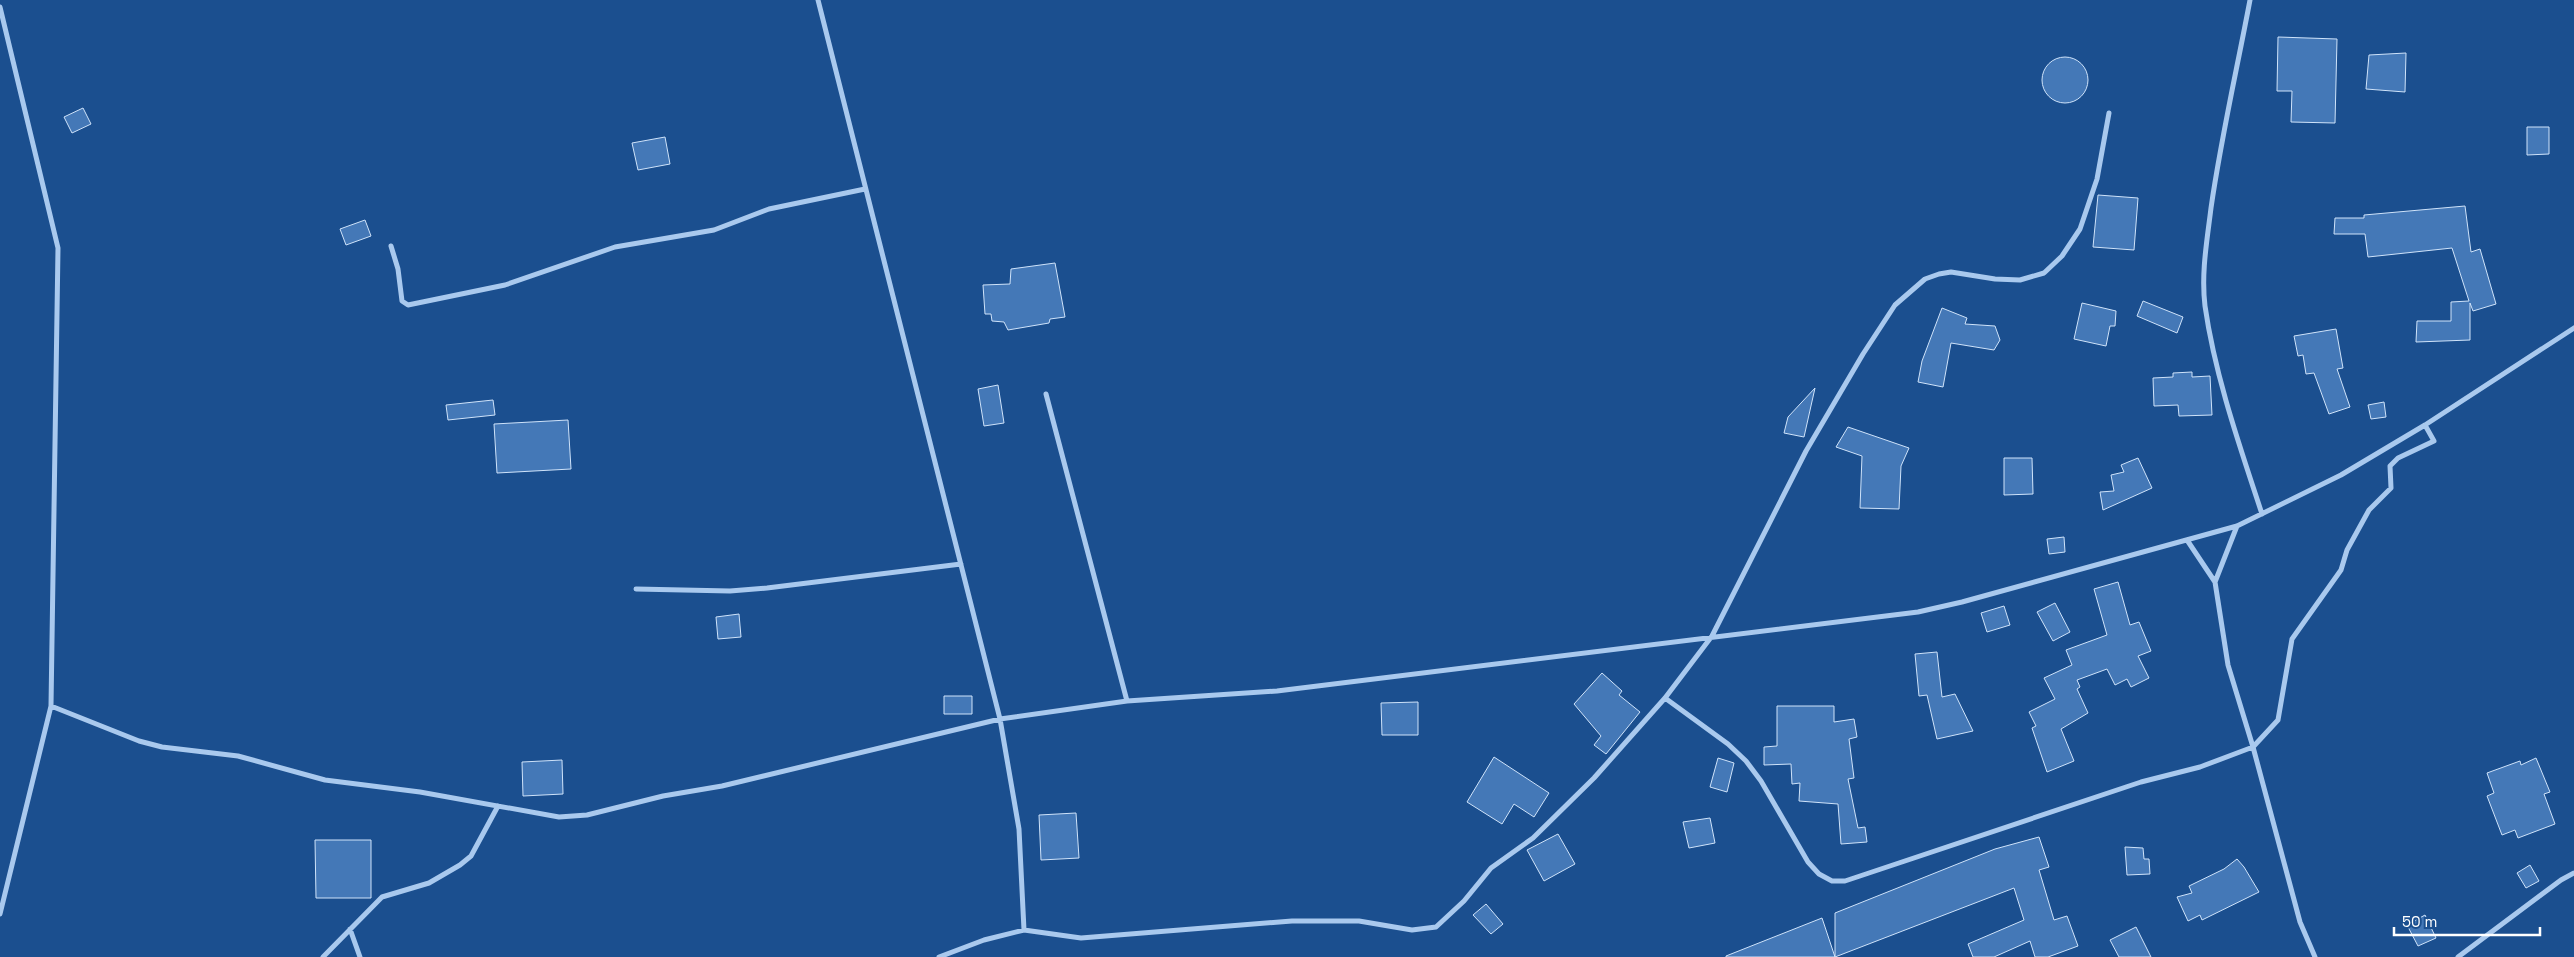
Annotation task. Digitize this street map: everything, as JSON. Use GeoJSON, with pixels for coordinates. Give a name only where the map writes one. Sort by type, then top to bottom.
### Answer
{"type":"FeatureCollection","features":[{"type":"Feature","properties":{"kind":"street"},"geometry":{"type":"LineString","coordinates":[[818,0],[1000,719],[1019,829],[1024,930]]}},
{"type":"Feature","properties":{"kind":"street"},"geometry":{"type":"LineString","coordinates":[[2250,0],[2219,158],[2204,261],[2204,281],[2205,306],[2218,365],[2244,460],[2262,514]]}},
{"type":"Feature","properties":{"kind":"street"},"geometry":{"type":"LineString","coordinates":[[0,7],[58,248],[51,706],[0,914]]}},
{"type":"Feature","properties":{"kind":"street"},"geometry":{"type":"LineString","coordinates":[[939,957],[984,940],[1024,930],[1081,938],[1292,922],[1359,921],[1412,930],[1436,927],[1464,901],[1491,868],[1513,854],[1563,810],[1665,698],[1712,636],[1806,451],[1862,354],[1895,305],[1926,279],[1939,274],[1951,272],[1995,280],[2020,280],[2044,273],[2062,256],[2080,229],[2097,179],[2109,113]]}},
{"type":"Feature","properties":{"kind":"street"},"geometry":{"type":"LineString","coordinates":[[391,246],[398,269],[402,301],[408,305],[505,285],[615,247],[714,230],[769,209],[865,189]]}},
{"type":"Feature","properties":{"kind":"street"},"geometry":{"type":"LineString","coordinates":[[51,706],[139,741],[162,747],[238,756],[325,780],[420,792],[559,817],[588,815],[824,762],[1000,719],[1126,701],[1277,691],[1918,612],[2237,526],[2341,475],[2425,425],[2574,328]]}},
{"type":"Feature","properties":{"kind":"street"},"geometry":{"type":"LineString","coordinates":[[1046,394],[1126,701]]}},
{"type":"Feature","properties":{"kind":"street"},"geometry":{"type":"LineString","coordinates":[[1665,698],[1728,744],[1746,761],[1761,781],[1808,862],[1819,874],[1832,881],[1846,881],[2141,782],[2200,766],[2253,747],[2278,720],[2292,639],[2341,570],[2347,550],[2369,510],[2391,488],[2390,466],[2398,458],[2434,441],[2425,425]]}},
{"type":"Feature","properties":{"kind":"street"},"geometry":{"type":"LineString","coordinates":[[2215,582],[2237,526]]}},
{"type":"Feature","properties":{"kind":"street"},"geometry":{"type":"LineString","coordinates":[[2187,540],[2215,582],[2228,665],[2253,747],[2300,922],[2315,957]]}},
{"type":"Feature","properties":{"kind":"street"},"geometry":{"type":"LineString","coordinates":[[636,590],[730,591],[961,564]]}},
{"type":"Feature","properties":{"kind":"street"},"geometry":{"type":"LineString","coordinates":[[323,957],[382,897],[429,883],[460,865],[471,856],[498,806]]}},
{"type":"Feature","properties":{"kind":"street"},"geometry":{"type":"LineString","coordinates":[[2458,957],[2561,880],[2574,873]]}},
{"type":"Feature","properties":{"kind":"street"},"geometry":{"type":"LineString","coordinates":[[350,929],[360,957]]}},
{"type":"Feature","properties":{"kind":"building"},"geometry":{"type":"Polygon","coordinates":[[[2278,37],[2337,39],[2335,123],[2291,122],[2292,91],[2277,91],[2278,37]]]}},
{"type":"Feature","properties":{"kind":"building"},"geometry":{"type":"Polygon","coordinates":[[[2406,53],[2405,92],[2366,89],[2369,55],[2406,53]]]}},
{"type":"Feature","properties":{"kind":"building"},"geometry":{"type":"Polygon","coordinates":[[[2065,57],[2078,61],[2084,67],[2088,80],[2084,93],[2078,99],[2065,103],[2052,99],[2046,93],[2042,80],[2046,67],[2052,61],[2065,57]]]}},
{"type":"Feature","properties":{"kind":"building"},"geometry":{"type":"Polygon","coordinates":[[[83,108],[91,124],[72,133],[64,117],[83,108]]]}},
{"type":"Feature","properties":{"kind":"building"},"geometry":{"type":"Polygon","coordinates":[[[2527,127],[2549,127],[2549,154],[2527,155],[2527,127]]]}},
{"type":"Feature","properties":{"kind":"building"},"geometry":{"type":"Polygon","coordinates":[[[665,137],[670,164],[638,170],[632,143],[665,137]]]}},
{"type":"Feature","properties":{"kind":"building"},"geometry":{"type":"Polygon","coordinates":[[[2098,195],[2138,198],[2134,250],[2093,247],[2098,195]]]}},
{"type":"Feature","properties":{"kind":"building"},"geometry":{"type":"Polygon","coordinates":[[[2465,206],[2471,252],[2480,249],[2496,304],[2473,311],[2470,303],[2470,340],[2416,342],[2417,321],[2451,321],[2451,302],[2469,301],[2452,248],[2368,257],[2365,234],[2334,234],[2335,218],[2364,218],[2364,215],[2465,206]]]}},
{"type":"Feature","properties":{"kind":"building"},"geometry":{"type":"Polygon","coordinates":[[[365,220],[371,236],[346,245],[340,229],[365,220]]]}},
{"type":"Feature","properties":{"kind":"building"},"geometry":{"type":"Polygon","coordinates":[[[1055,263],[1065,317],[1050,319],[1049,323],[1008,330],[1004,322],[992,321],[991,314],[985,314],[983,285],[1010,284],[1011,269],[1055,263]]]}},
{"type":"Feature","properties":{"kind":"building"},"geometry":{"type":"Polygon","coordinates":[[[2143,301],[2183,317],[2177,333],[2137,316],[2143,301]]]}},
{"type":"Feature","properties":{"kind":"building"},"geometry":{"type":"Polygon","coordinates":[[[2082,303],[2116,311],[2115,326],[2110,326],[2106,346],[2074,339],[2082,303]]]}},
{"type":"Feature","properties":{"kind":"building"},"geometry":{"type":"Polygon","coordinates":[[[1942,308],[1967,318],[1965,324],[1995,326],[2000,340],[1994,350],[1951,343],[1943,387],[1918,382],[1922,361],[1942,308]]]}},
{"type":"Feature","properties":{"kind":"building"},"geometry":{"type":"Polygon","coordinates":[[[2336,329],[2343,368],[2337,369],[2350,407],[2329,414],[2314,373],[2306,374],[2303,355],[2298,356],[2294,336],[2336,329]]]}},
{"type":"Feature","properties":{"kind":"building"},"geometry":{"type":"Polygon","coordinates":[[[2192,372],[2192,377],[2210,376],[2212,415],[2179,416],[2178,405],[2154,406],[2153,378],[2173,377],[2173,373],[2192,372]]]}},
{"type":"Feature","properties":{"kind":"building"},"geometry":{"type":"Polygon","coordinates":[[[998,385],[1004,423],[984,426],[978,389],[998,385]]]}},
{"type":"Feature","properties":{"kind":"building"},"geometry":{"type":"Polygon","coordinates":[[[1815,388],[1804,437],[1784,433],[1788,417],[1815,388]]]}},
{"type":"Feature","properties":{"kind":"building"},"geometry":{"type":"Polygon","coordinates":[[[493,400],[495,415],[448,420],[446,405],[493,400]]]}},
{"type":"Feature","properties":{"kind":"building"},"geometry":{"type":"Polygon","coordinates":[[[2384,402],[2386,417],[2371,419],[2368,405],[2384,402]]]}},
{"type":"Feature","properties":{"kind":"building"},"geometry":{"type":"Polygon","coordinates":[[[568,420],[571,469],[497,473],[494,424],[568,420]]]}},
{"type":"Feature","properties":{"kind":"building"},"geometry":{"type":"Polygon","coordinates":[[[1848,427],[1909,448],[1901,466],[1899,509],[1860,508],[1862,456],[1836,447],[1848,427]]]}},
{"type":"Feature","properties":{"kind":"building"},"geometry":{"type":"Polygon","coordinates":[[[2004,458],[2032,458],[2033,494],[2004,495],[2004,458]]]}},
{"type":"Feature","properties":{"kind":"building"},"geometry":{"type":"Polygon","coordinates":[[[2138,458],[2152,488],[2103,510],[2100,492],[2114,491],[2111,475],[2124,472],[2121,465],[2138,458]]]}},
{"type":"Feature","properties":{"kind":"building"},"geometry":{"type":"Polygon","coordinates":[[[2064,537],[2065,552],[2049,554],[2047,539],[2064,537]]]}},
{"type":"Feature","properties":{"kind":"building"},"geometry":{"type":"Polygon","coordinates":[[[2118,582],[2130,625],[2139,622],[2151,651],[2138,656],[2149,678],[2131,687],[2127,679],[2115,685],[2107,669],[2077,680],[2080,687],[2077,689],[2088,713],[2061,729],[2074,761],[2047,772],[2032,728],[2036,726],[2029,712],[2055,699],[2044,678],[2072,665],[2066,650],[2107,635],[2094,589],[2118,582]]]}},
{"type":"Feature","properties":{"kind":"building"},"geometry":{"type":"Polygon","coordinates":[[[2055,603],[2070,632],[2053,641],[2037,612],[2055,603]]]}},
{"type":"Feature","properties":{"kind":"building"},"geometry":{"type":"Polygon","coordinates":[[[2004,606],[2010,625],[1987,632],[1981,613],[2004,606]]]}},
{"type":"Feature","properties":{"kind":"building"},"geometry":{"type":"Polygon","coordinates":[[[739,614],[741,637],[718,639],[716,617],[739,614]]]}},
{"type":"Feature","properties":{"kind":"building"},"geometry":{"type":"Polygon","coordinates":[[[1937,652],[1942,697],[1955,694],[1973,731],[1937,739],[1927,695],[1919,696],[1915,654],[1937,652]]]}},
{"type":"Feature","properties":{"kind":"building"},"geometry":{"type":"Polygon","coordinates":[[[1602,673],[1622,691],[1619,695],[1640,712],[1606,754],[1594,745],[1601,736],[1574,704],[1602,673]]]}},
{"type":"Feature","properties":{"kind":"building"},"geometry":{"type":"Polygon","coordinates":[[[944,696],[972,696],[972,714],[944,714],[944,696]]]}},
{"type":"Feature","properties":{"kind":"building"},"geometry":{"type":"Polygon","coordinates":[[[1418,702],[1418,735],[1382,735],[1381,703],[1418,702]]]}},
{"type":"Feature","properties":{"kind":"building"},"geometry":{"type":"Polygon","coordinates":[[[1777,706],[1834,706],[1834,722],[1854,719],[1857,737],[1849,739],[1854,778],[1848,779],[1858,828],[1865,827],[1867,842],[1841,844],[1838,804],[1799,801],[1800,783],[1792,784],[1791,764],[1764,765],[1764,747],[1777,746],[1777,706]]]}},
{"type":"Feature","properties":{"kind":"building"},"geometry":{"type":"Polygon","coordinates":[[[1494,757],[1549,793],[1534,817],[1514,804],[1502,824],[1467,802],[1494,757]]]}},
{"type":"Feature","properties":{"kind":"building"},"geometry":{"type":"Polygon","coordinates":[[[1718,758],[1734,763],[1727,792],[1710,787],[1718,758]]]}},
{"type":"Feature","properties":{"kind":"building"},"geometry":{"type":"Polygon","coordinates":[[[2536,758],[2550,792],[2544,794],[2555,824],[2518,838],[2515,830],[2502,835],[2487,796],[2494,793],[2487,773],[2520,761],[2521,765],[2536,758]]]}},
{"type":"Feature","properties":{"kind":"building"},"geometry":{"type":"Polygon","coordinates":[[[562,760],[563,794],[523,796],[522,762],[562,760]]]}},
{"type":"Feature","properties":{"kind":"building"},"geometry":{"type":"Polygon","coordinates":[[[1076,813],[1079,858],[1041,860],[1039,815],[1076,813]]]}},
{"type":"Feature","properties":{"kind":"building"},"geometry":{"type":"Polygon","coordinates":[[[1710,818],[1715,843],[1689,848],[1683,822],[1710,818]]]}},
{"type":"Feature","properties":{"kind":"building"},"geometry":{"type":"Polygon","coordinates":[[[1558,834],[1575,864],[1544,881],[1527,850],[1558,834]]]}},
{"type":"Feature","properties":{"kind":"building"},"geometry":{"type":"Polygon","coordinates":[[[2039,837],[2049,867],[2039,870],[2054,920],[2067,916],[2078,946],[2048,957],[2035,957],[2030,941],[1994,957],[1973,957],[1968,944],[2024,920],[2014,888],[1835,957],[1835,913],[1995,849],[2039,837]]]}},
{"type":"Feature","properties":{"kind":"building"},"geometry":{"type":"Polygon","coordinates":[[[315,840],[371,840],[371,898],[316,898],[315,840]]]}},
{"type":"Feature","properties":{"kind":"building"},"geometry":{"type":"Polygon","coordinates":[[[2125,847],[2143,848],[2144,859],[2149,859],[2150,874],[2127,875],[2125,847]]]}},
{"type":"Feature","properties":{"kind":"building"},"geometry":{"type":"Polygon","coordinates":[[[2237,859],[2259,892],[2202,920],[2200,915],[2188,921],[2177,897],[2192,893],[2189,886],[2224,869],[2237,859]]]}},
{"type":"Feature","properties":{"kind":"building"},"geometry":{"type":"Polygon","coordinates":[[[2530,865],[2539,881],[2526,888],[2517,873],[2530,865]]]}},
{"type":"Feature","properties":{"kind":"building"},"geometry":{"type":"Polygon","coordinates":[[[1486,904],[1503,924],[1491,934],[1473,915],[1486,904]]]}},
{"type":"Feature","properties":{"kind":"building"},"geometry":{"type":"Polygon","coordinates":[[[2425,915],[2436,938],[2418,946],[2407,925],[2425,915]]]}},
{"type":"Feature","properties":{"kind":"building"},"geometry":{"type":"Polygon","coordinates":[[[1822,918],[1835,957],[1726,957],[1726,956],[1822,918]]]}},
{"type":"Feature","properties":{"kind":"building"},"geometry":{"type":"Polygon","coordinates":[[[2136,927],[2151,957],[2119,957],[2110,940],[2136,927]]]}}]}
